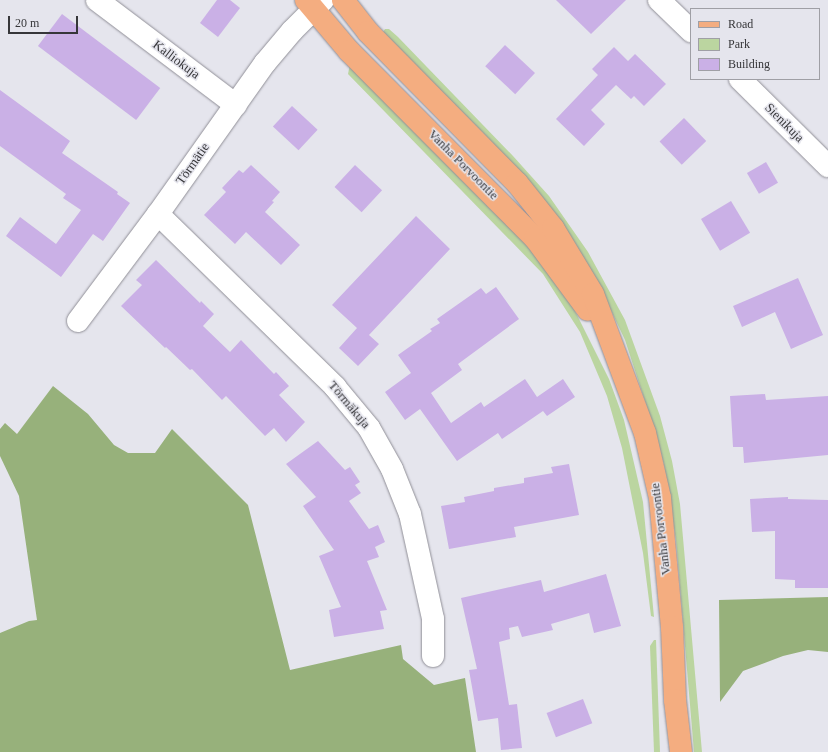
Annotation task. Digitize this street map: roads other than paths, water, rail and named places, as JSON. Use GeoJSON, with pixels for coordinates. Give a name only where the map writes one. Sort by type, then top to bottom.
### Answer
{"type":"FeatureCollection","features":[{"type":"Feature","properties":{"kind":"main road","name":"Vanha Porvoontie"},"geometry":{"type":"LineString","coordinates":[[344,0],[368,32],[517,183],[553,228],[593,294],[645,433],[660,498],[672,628],[675,700],[681,752]]}},
{"type":"Feature","properties":{"kind":"main road","name":"Vanha Porvoontie"},"geometry":{"type":"LineString","coordinates":[[314,3],[349,51],[535,238],[610,340]]}},
{"type":"Feature","properties":{"kind":"main road","name":"Vanha Porvoontie"},"geometry":{"type":"LineString","coordinates":[[669,752],[675,700]]}},
{"type":"Feature","properties":{"kind":"street","name":"Kalliokuja"},"geometry":{"type":"LineString","coordinates":[[97,0],[236,104]]}},
{"type":"Feature","properties":{"kind":"street"},"geometry":{"type":"LineString","coordinates":[[659,0],[690,30]]}},
{"type":"Feature","properties":{"kind":"street","name":"Törmätie"},"geometry":{"type":"LineString","coordinates":[[78,321],[158,214],[265,63],[314,3]]}},
{"type":"Feature","properties":{"kind":"street","name":"Sienikuja"},"geometry":{"type":"LineString","coordinates":[[741,80],[827,164]]}},
{"type":"Feature","properties":{"kind":"street","name":"Törmäkuja"},"geometry":{"type":"LineString","coordinates":[[158,214],[335,387],[369,428],[392,469],[410,514],[433,619],[433,656]]}}]}
